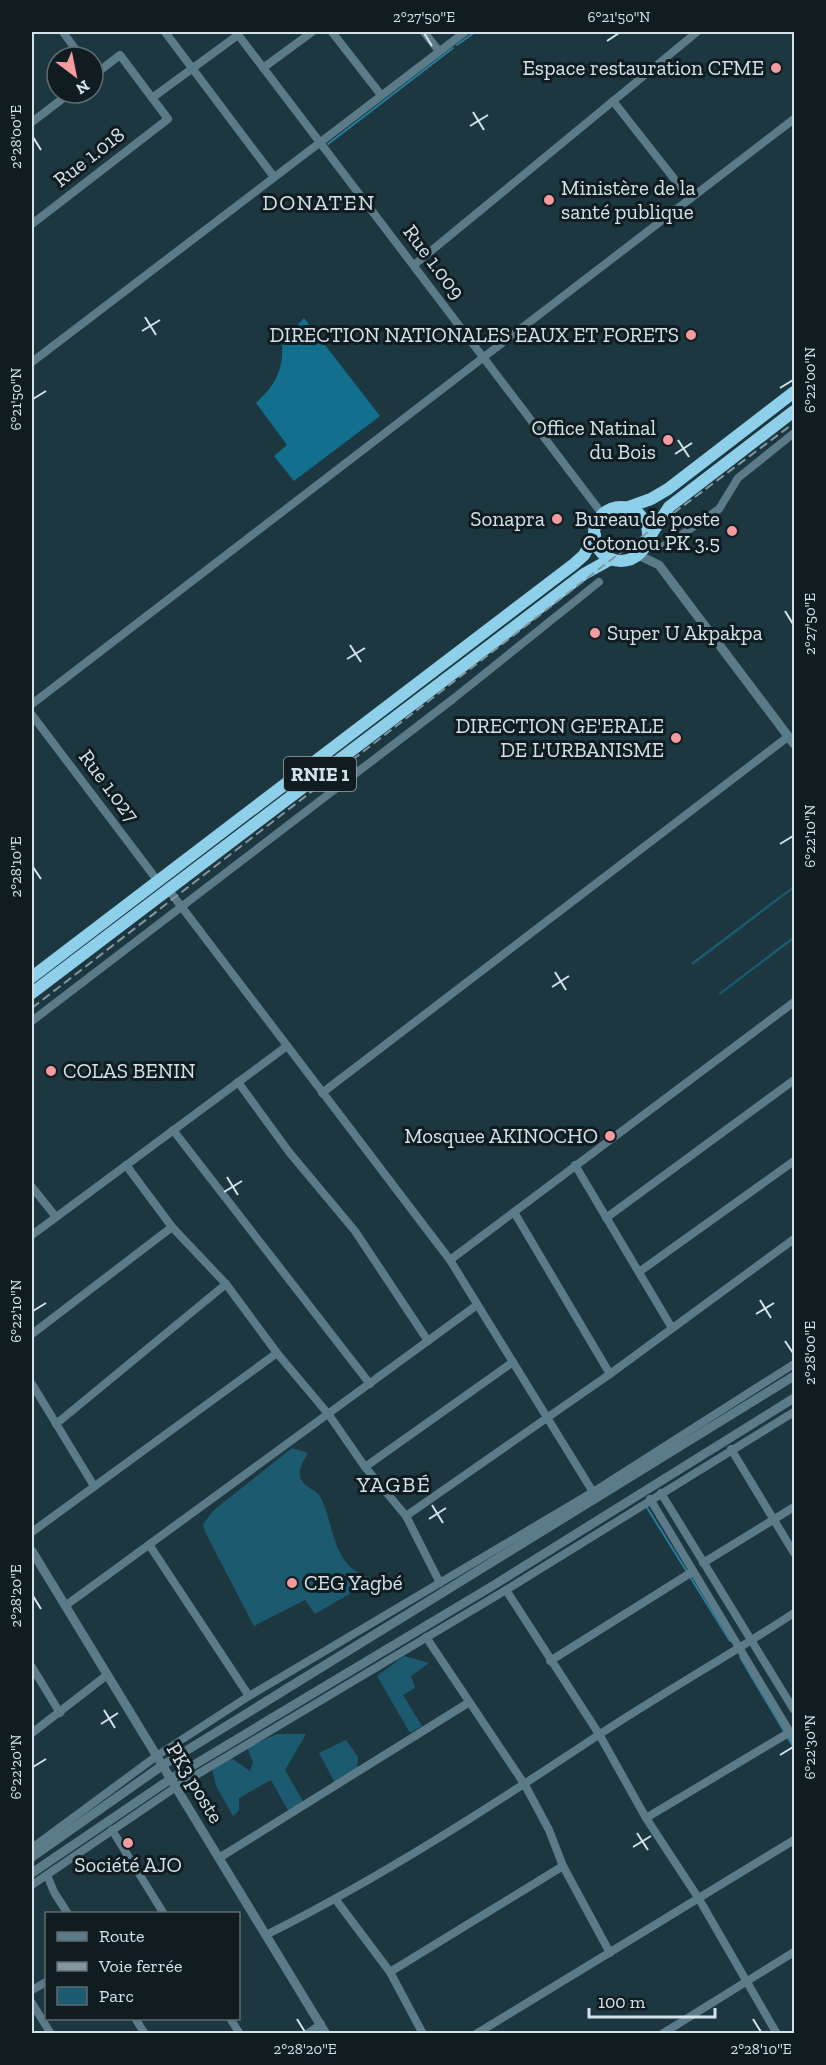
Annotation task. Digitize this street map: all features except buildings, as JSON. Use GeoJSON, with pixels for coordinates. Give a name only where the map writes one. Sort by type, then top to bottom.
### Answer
{"type":"FeatureCollection","features":[{"type":"Feature","properties":{"kind":"highway"},"geometry":{"type":"LineString","coordinates":[[603,515],[614,509],[626,508],[651,499],[668,489],[795,392]]}},
{"type":"Feature","properties":{"kind":"highway"},"geometry":{"type":"LineString","coordinates":[[644,548],[669,507],[795,411]]}},
{"type":"Feature","properties":{"kind":"highway"},"geometry":{"type":"LineString","coordinates":[[626,508],[643,518],[648,529],[644,548]]}},
{"type":"Feature","properties":{"kind":"highway","name":"RNIE 1"},"geometry":{"type":"LineString","coordinates":[[32,978],[157,880],[574,564],[585,555],[603,515]]}},
{"type":"Feature","properties":{"kind":"highway"},"geometry":{"type":"LineString","coordinates":[[595,535],[599,550],[611,559]]}},
{"type":"Feature","properties":{"kind":"highway","name":"RNIE 1"},"geometry":{"type":"LineString","coordinates":[[32,993],[584,573],[611,559],[627,561],[644,548]]}},
{"type":"Feature","properties":{"kind":"street"},"geometry":{"type":"LineString","coordinates":[[63,32],[72,45]]}},
{"type":"Feature","properties":{"kind":"street"},"geometry":{"type":"LineString","coordinates":[[165,32],[274,177]]}},
{"type":"Feature","properties":{"kind":"street"},"geometry":{"type":"LineString","coordinates":[[263,68],[312,32]]}},
{"type":"Feature","properties":{"kind":"street"},"geometry":{"type":"LineString","coordinates":[[332,32],[381,95]]}},
{"type":"Feature","properties":{"kind":"street"},"geometry":{"type":"LineString","coordinates":[[424,32],[439,51]]}},
{"type":"Feature","properties":{"kind":"street"},"geometry":{"type":"LineString","coordinates":[[32,362],[465,32]]}},
{"type":"Feature","properties":{"kind":"street"},"geometry":{"type":"LineString","coordinates":[[414,265],[697,32]]}},
{"type":"Feature","properties":{"kind":"street"},"geometry":{"type":"LineString","coordinates":[[105,66],[120,55],[152,98],[193,69],[237,33]]}},
{"type":"Feature","properties":{"kind":"street","name":"Rue 1.009"},"geometry":{"type":"LineString","coordinates":[[237,33],[603,515]]}},
{"type":"Feature","properties":{"kind":"street","name":"Rue 1.018"},"geometry":{"type":"LineString","coordinates":[[32,225],[168,119],[152,98]]}},
{"type":"Feature","properties":{"kind":"street"},"geometry":{"type":"LineString","coordinates":[[613,101],[690,199]]}},
{"type":"Feature","properties":{"kind":"street"},"geometry":{"type":"LineString","coordinates":[[32,122],[54,105]]}},
{"type":"Feature","properties":{"kind":"street"},"geometry":{"type":"LineString","coordinates":[[32,704],[795,119]]}},
{"type":"Feature","properties":{"kind":"street"},"geometry":{"type":"LineString","coordinates":[[644,548],[661,547],[668,544],[719,509],[738,477],[795,433]]}},
{"type":"Feature","properties":{"kind":"street"},"geometry":{"type":"LineString","coordinates":[[322,1093],[792,740],[644,548]]}},
{"type":"Feature","properties":{"kind":"street"},"geometry":{"type":"LineString","coordinates":[[32,1021],[453,699],[599,582]]}},
{"type":"Feature","properties":{"kind":"street","name":"Rue 1.027"},"geometry":{"type":"LineString","coordinates":[[32,715],[157,880]]}},
{"type":"Feature","properties":{"kind":"street"},"geometry":{"type":"LineString","coordinates":[[168,889],[450,1260],[593,1492]]}},
{"type":"Feature","properties":{"kind":"street"},"geometry":{"type":"LineString","coordinates":[[450,1260],[794,1002]]}},
{"type":"Feature","properties":{"kind":"street"},"geometry":{"type":"LineString","coordinates":[[32,1235],[287,1046]]}},
{"type":"Feature","properties":{"kind":"street"},"geometry":{"type":"LineString","coordinates":[[606,1218],[795,1080]]}},
{"type":"Feature","properties":{"kind":"street"},"geometry":{"type":"LineString","coordinates":[[238,1082],[290,1152],[355,1231],[428,1341]]}},
{"type":"Feature","properties":{"kind":"street"},"geometry":{"type":"LineString","coordinates":[[173,1130],[370,1384]]}},
{"type":"Feature","properties":{"kind":"street"},"geometry":{"type":"LineString","coordinates":[[639,1272],[795,1161]]}},
{"type":"Feature","properties":{"kind":"street"},"geometry":{"type":"LineString","coordinates":[[126,1165],[172,1227],[226,1284],[277,1353],[329,1415],[365,1467],[406,1516],[440,1583]]}},
{"type":"Feature","properties":{"kind":"street"},"geometry":{"type":"LineString","coordinates":[[575,1166],[672,1328]]}},
{"type":"Feature","properties":{"kind":"street"},"geometry":{"type":"LineString","coordinates":[[32,1186],[56,1217]]}},
{"type":"Feature","properties":{"kind":"street"},"geometry":{"type":"LineString","coordinates":[[514,1212],[610,1374]]}},
{"type":"Feature","properties":{"kind":"street"},"geometry":{"type":"LineString","coordinates":[[32,1334],[172,1227]]}},
{"type":"Feature","properties":{"kind":"street"},"geometry":{"type":"LineString","coordinates":[[406,1516],[610,1374],[795,1239]]}},
{"type":"Feature","properties":{"kind":"street"},"geometry":{"type":"LineString","coordinates":[[56,1424],[226,1284]]}},
{"type":"Feature","properties":{"kind":"street"},"geometry":{"type":"LineString","coordinates":[[65,1606],[477,1305]]}},
{"type":"Feature","properties":{"kind":"street"},"geometry":{"type":"LineString","coordinates":[[32,1532],[277,1353]]}},
{"type":"Feature","properties":{"kind":"street"},"geometry":{"type":"LineString","coordinates":[[365,1467],[513,1362]]}},
{"type":"Feature","properties":{"kind":"street"},"geometry":{"type":"LineString","coordinates":[[32,1848],[158,1755],[249,1696],[593,1492],[795,1364]]}},
{"type":"Feature","properties":{"kind":"street"},"geometry":{"type":"LineString","coordinates":[[32,1857],[163,1765],[795,1376]]}},
{"type":"Feature","properties":{"kind":"street"},"geometry":{"type":"LineString","coordinates":[[32,1384],[94,1486]]}},
{"type":"Feature","properties":{"kind":"street"},"geometry":{"type":"LineString","coordinates":[[32,1873],[174,1782],[795,1398]]}},
{"type":"Feature","properties":{"kind":"street"},"geometry":{"type":"LineString","coordinates":[[32,1885],[112,1830],[174,1782],[506,1590],[731,1449],[795,1412]]}},
{"type":"Feature","properties":{"kind":"street"},"geometry":{"type":"LineString","coordinates":[[731,1449],[795,1553]]}},
{"type":"Feature","properties":{"kind":"street"},"geometry":{"type":"LineString","coordinates":[[661,1493],[750,1642],[795,1710]]}},
{"type":"Feature","properties":{"kind":"street"},"geometry":{"type":"LineString","coordinates":[[646,1818],[792,1736],[650,1499]]}},
{"type":"Feature","properties":{"kind":"street"},"geometry":{"type":"LineString","coordinates":[[703,1563],[795,1507]]}},
{"type":"Feature","properties":{"kind":"street"},"geometry":{"type":"LineString","coordinates":[[150,1546],[249,1696]]}},
{"type":"Feature","properties":{"kind":"street","name":"PK3 poste"},"geometry":{"type":"LineString","coordinates":[[32,1551],[326,2034]]}},
{"type":"Feature","properties":{"kind":"street"},"geometry":{"type":"LineString","coordinates":[[550,1661],[692,1572]]}},
{"type":"Feature","properties":{"kind":"street"},"geometry":{"type":"LineString","coordinates":[[506,1590],[599,1734],[646,1818],[699,1899],[777,2034]]}},
{"type":"Feature","properties":{"kind":"street"},"geometry":{"type":"LineString","coordinates":[[266,1935],[336,1900],[525,1785],[599,1734],[739,1649],[795,1612]]}},
{"type":"Feature","properties":{"kind":"street"},"geometry":{"type":"LineString","coordinates":[[426,1637],[525,1785],[549,1830],[563,1866],[610,1953]]}},
{"type":"Feature","properties":{"kind":"street"},"geometry":{"type":"LineString","coordinates":[[32,1667],[60,1713]]}},
{"type":"Feature","properties":{"kind":"street"},"geometry":{"type":"LineString","coordinates":[[32,1733],[107,1675]]}},
{"type":"Feature","properties":{"kind":"street"},"geometry":{"type":"LineString","coordinates":[[219,1858],[468,1703]]}},
{"type":"Feature","properties":{"kind":"street"},"geometry":{"type":"LineString","coordinates":[[112,1830],[163,1912]]}},
{"type":"Feature","properties":{"kind":"street"},"geometry":{"type":"LineString","coordinates":[[476,2034],[795,1840]]}},
{"type":"Feature","properties":{"kind":"street"},"geometry":{"type":"LineString","coordinates":[[390,1972],[563,1866]]}},
{"type":"Feature","properties":{"kind":"street"},"geometry":{"type":"LineString","coordinates":[[47,1875],[54,1892],[67,1912]]}},
{"type":"Feature","properties":{"kind":"street"},"geometry":{"type":"LineString","coordinates":[[336,1900],[390,1972],[423,2034]]}},
{"type":"Feature","properties":{"kind":"street"},"geometry":{"type":"LineString","coordinates":[[662,2034],[795,1952]]}},
{"type":"Feature","properties":{"kind":"street"},"geometry":{"type":"LineString","coordinates":[[32,2003],[51,2034]]}},
{"type":"Feature","properties":{"kind":"street"},"geometry":{"type":"LineString","coordinates":[[136,2020],[145,2034]]}},
{"type":"Feature","properties":{"kind":"street"},"geometry":{"type":"LineString","coordinates":[[231,2020],[240,2034]]}},
{"type":"Feature","properties":{"kind":"street"},"geometry":{"type":"LineString","coordinates":[[307,2034],[321,2024]]}},
{"type":"Feature","properties":{"kind":"green space"},"geometry":{"type":"Polygon","coordinates":[[[792,887],[793,889],[693,965],[691,963],[792,887]]]}},
{"type":"Feature","properties":{"kind":"green space"},"geometry":{"type":"Polygon","coordinates":[[[794,936],[794,939],[720,995],[719,993],[794,936]]]}},
{"type":"Feature","properties":{"kind":"green space"},"geometry":{"type":"Polygon","coordinates":[[[292,1448],[308,1453],[300,1469],[301,1479],[321,1498],[343,1558],[361,1574],[375,1579],[315,1614],[305,1600],[254,1626],[203,1524],[214,1510],[292,1448]]]}},
{"type":"Feature","properties":{"kind":"green space"},"geometry":{"type":"Polygon","coordinates":[[[404,1656],[429,1663],[411,1676],[415,1688],[403,1695],[422,1726],[410,1733],[377,1676],[404,1656]]]}},
{"type":"Feature","properties":{"kind":"green space"},"geometry":{"type":"Polygon","coordinates":[[[277,1734],[306,1734],[285,1770],[304,1803],[289,1812],[271,1780],[239,1798],[239,1810],[233,1816],[216,1786],[212,1768],[231,1758],[250,1771],[253,1762],[247,1747],[277,1734]]]}},
{"type":"Feature","properties":{"kind":"green space"},"geometry":{"type":"Polygon","coordinates":[[[346,1740],[358,1757],[357,1771],[335,1783],[319,1753],[346,1740]]]}},
{"type":"Feature","properties":{"kind":"shaded area"},"geometry":{"type":"Polygon","coordinates":[[[304,318],[380,416],[294,481],[274,456],[287,445],[256,403],[274,383],[277,376],[282,360],[282,341],[304,318]]]}},
{"type":"Feature","properties":{"kind":"waterway"},"geometry":{"type":"LineString","coordinates":[[457,45],[475,32]]}},
{"type":"Feature","properties":{"kind":"waterway"},"geometry":{"type":"LineString","coordinates":[[328,144],[453,48]]}},
{"type":"Feature","properties":{"kind":"waterway"},"geometry":{"type":"LineString","coordinates":[[646,1506],[730,1641]]}},
{"type":"Feature","properties":{"kind":"waterway"},"geometry":{"type":"LineString","coordinates":[[740,1657],[794,1748]]}},
{"type":"Feature","properties":{"kind":"railway"},"geometry":{"type":"LineString","coordinates":[[32,1008],[612,559],[794,423]]}},
{"type":"Feature","properties":{"kind":"place","name":"Espace restauration CFME"},"geometry":{"type":"Point","coordinates":[776,68]}},
{"type":"Feature","properties":{"kind":"place","name":"Ministère de la santé publique"},"geometry":{"type":"Point","coordinates":[549,200]}},
{"type":"Feature","properties":{"kind":"place","name":"DIRECTION NATIONALES EAUX ET FORETS"},"geometry":{"type":"Point","coordinates":[691,335]}},
{"type":"Feature","properties":{"kind":"place","name":"Office Natinal du Bois"},"geometry":{"type":"Point","coordinates":[668,440]}},
{"type":"Feature","properties":{"kind":"place","name":"Sonapra"},"geometry":{"type":"Point","coordinates":[557,519]}},
{"type":"Feature","properties":{"kind":"place","name":"Bureau de poste Cotonou PK 3.5"},"geometry":{"type":"Point","coordinates":[732,531]}},
{"type":"Feature","properties":{"kind":"place","name":"Super U Akpakpa"},"geometry":{"type":"Point","coordinates":[595,633]}},
{"type":"Feature","properties":{"kind":"place","name":"DIRECTION GE'ERALE DE L'URBANISME"},"geometry":{"type":"Point","coordinates":[676,738]}},
{"type":"Feature","properties":{"kind":"place","name":"COLAS BENIN"},"geometry":{"type":"Point","coordinates":[51,1071]}},
{"type":"Feature","properties":{"kind":"place","name":"Mosquee AKINOCHO"},"geometry":{"type":"Point","coordinates":[610,1136]}},
{"type":"Feature","properties":{"kind":"place","name":"CEG Yagbé"},"geometry":{"type":"Point","coordinates":[292,1583]}},
{"type":"Feature","properties":{"kind":"place","name":"Société AJO"},"geometry":{"type":"Point","coordinates":[128,1843]}},
{"type":"Feature","properties":{"kind":"district","name":"DONATEN"},"geometry":{"type":"Point","coordinates":[319,202]}},
{"type":"Feature","properties":{"kind":"district","name":"YAGBÉ"},"geometry":{"type":"Point","coordinates":[394,1484]}}]}
